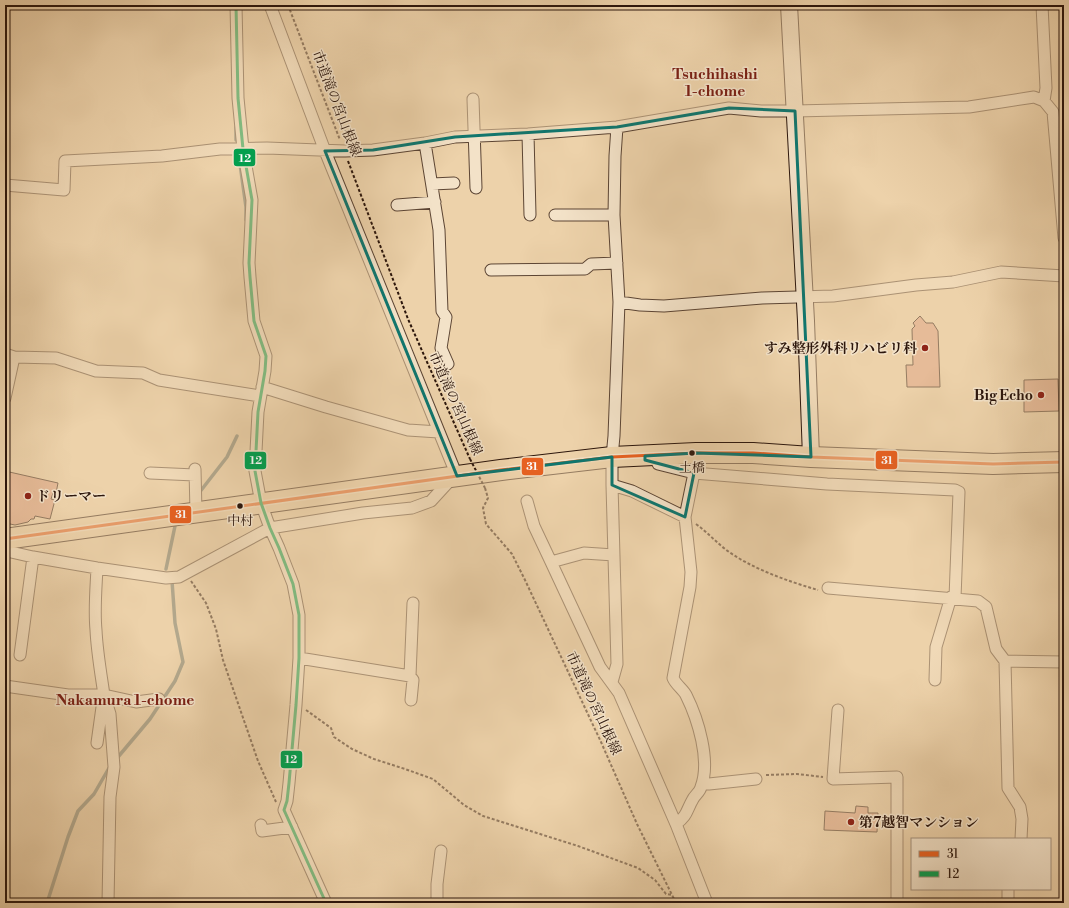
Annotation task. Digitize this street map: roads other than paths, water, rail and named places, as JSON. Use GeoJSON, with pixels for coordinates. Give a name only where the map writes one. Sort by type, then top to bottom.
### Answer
{"type":"FeatureCollection","features":[{"type":"Feature","properties":{"kind":"highway"},"geometry":{"type":"LineString","coordinates":[[5,539],[196,502],[261,503],[612,457],[752,453],[811,458],[993,464],[1064,462]]}},
{"type":"Feature","properties":{"kind":"street"},"geometry":{"type":"LineString","coordinates":[[236,5],[238,98],[243,149],[252,200],[249,263],[254,321],[266,356],[261,392],[255,471],[261,503],[293,584],[299,615],[299,658],[296,705],[287,801],[284,810],[326,903]]}},
{"type":"Feature","properties":{"kind":"street"},"geometry":{"type":"LineString","coordinates":[[5,548],[11,552],[33,557],[97,568],[166,578],[179,577],[270,528],[363,513],[412,508],[431,502],[455,477],[439,432],[325,151],[270,5]]}},
{"type":"Feature","properties":{"kind":"street"},"geometry":{"type":"LineString","coordinates":[[790,5],[805,297],[811,458]]}},
{"type":"Feature","properties":{"kind":"street"},"geometry":{"type":"LineString","coordinates":[[1042,5],[1046,88],[1044,101]]}},
{"type":"Feature","properties":{"kind":"street"},"geometry":{"type":"LineString","coordinates":[[5,185],[64,190],[65,161],[162,156],[220,149],[325,151],[373,150],[425,143],[455,137],[528,134],[617,127],[729,108],[761,111],[795,111],[969,107],[1034,97],[1044,101],[1053,112],[1064,238]]}},
{"type":"Feature","properties":{"kind":"street"},"geometry":{"type":"LineString","coordinates":[[473,99],[476,188]]}},
{"type":"Feature","properties":{"kind":"street"},"geometry":{"type":"LineString","coordinates":[[612,682],[617,664],[612,457],[619,302],[614,215],[617,127]]}},
{"type":"Feature","properties":{"kind":"street"},"geometry":{"type":"LineString","coordinates":[[528,134],[530,215]]}},
{"type":"Feature","properties":{"kind":"street"},"geometry":{"type":"LineString","coordinates":[[425,143],[439,230],[442,311],[446,317],[441,348],[448,364]]}},
{"type":"Feature","properties":{"kind":"street"},"geometry":{"type":"LineString","coordinates":[[432,184],[454,183]]}},
{"type":"Feature","properties":{"kind":"street"},"geometry":{"type":"LineString","coordinates":[[397,205],[434,202]]}},
{"type":"Feature","properties":{"kind":"street"},"geometry":{"type":"LineString","coordinates":[[555,215],[614,215]]}},
{"type":"Feature","properties":{"kind":"street"},"geometry":{"type":"LineString","coordinates":[[491,270],[585,269],[591,264],[617,263]]}},
{"type":"Feature","properties":{"kind":"street"},"geometry":{"type":"LineString","coordinates":[[619,302],[664,306],[762,298],[832,296],[916,285],[953,282],[1001,272],[1064,276]]}},
{"type":"Feature","properties":{"kind":"street"},"geometry":{"type":"LineString","coordinates":[[5,398],[10,356],[56,358],[96,371],[144,374],[159,380],[261,392],[326,407],[408,430],[439,432]]}},
{"type":"Feature","properties":{"kind":"street"},"geometry":{"type":"LineString","coordinates":[[655,455],[658,464],[694,472],[828,484],[934,488],[955,490],[959,492],[953,598],[936,647],[935,680]]}},
{"type":"Feature","properties":{"kind":"street"},"geometry":{"type":"LineString","coordinates":[[150,474],[195,472],[196,502]]}},
{"type":"Feature","properties":{"kind":"street"},"geometry":{"type":"LineString","coordinates":[[676,824],[684,817],[703,783],[704,763],[702,740],[685,693],[676,685],[673,678],[690,587],[691,572],[686,517],[694,472]]}},
{"type":"Feature","properties":{"kind":"street"},"geometry":{"type":"LineString","coordinates":[[612,486],[632,492],[686,517]]}},
{"type":"Feature","properties":{"kind":"street"},"geometry":{"type":"LineString","coordinates":[[527,501],[534,526],[600,667],[619,693],[676,824],[707,903]]}},
{"type":"Feature","properties":{"kind":"street"},"geometry":{"type":"LineString","coordinates":[[551,562],[584,554],[614,555]]}},
{"type":"Feature","properties":{"kind":"street"},"geometry":{"type":"LineString","coordinates":[[20,655],[33,557]]}},
{"type":"Feature","properties":{"kind":"street"},"geometry":{"type":"LineString","coordinates":[[97,568],[95,602],[98,660],[104,695],[110,714],[114,767],[110,797],[108,903]]}},
{"type":"Feature","properties":{"kind":"street"},"geometry":{"type":"LineString","coordinates":[[828,588],[978,600],[986,607],[996,649],[1005,661],[1008,788],[1020,807],[1022,819],[1020,838]]}},
{"type":"Feature","properties":{"kind":"street"},"geometry":{"type":"LineString","coordinates":[[411,700],[413,680],[410,676],[413,603]]}},
{"type":"Feature","properties":{"kind":"street"},"geometry":{"type":"LineString","coordinates":[[299,658],[410,676]]}},
{"type":"Feature","properties":{"kind":"street"},"geometry":{"type":"LineString","coordinates":[[1005,661],[1064,662]]}},
{"type":"Feature","properties":{"kind":"street"},"geometry":{"type":"LineString","coordinates":[[5,686],[68,695],[104,695],[136,702],[159,699]]}},
{"type":"Feature","properties":{"kind":"street"},"geometry":{"type":"LineString","coordinates":[[97,743],[104,695]]}},
{"type":"Feature","properties":{"kind":"street"},"geometry":{"type":"LineString","coordinates":[[838,710],[833,779],[897,777],[898,903]]}},
{"type":"Feature","properties":{"kind":"street"},"geometry":{"type":"LineString","coordinates":[[703,783],[709,784],[756,779]]}},
{"type":"Feature","properties":{"kind":"street"},"geometry":{"type":"LineString","coordinates":[[261,825],[262,831],[292,827]]}},
{"type":"Feature","properties":{"kind":"street"},"geometry":{"type":"LineString","coordinates":[[437,903],[437,884],[441,851]]}},
{"type":"Feature","properties":{"kind":"street"},"geometry":{"type":"LineString","coordinates":[[1008,890],[1008,903]]}},
{"type":"Feature","properties":{"kind":"waterway"},"geometry":{"type":"LineString","coordinates":[[236,127],[236,140]]}},
{"type":"Feature","properties":{"kind":"waterway"},"geometry":{"type":"LineString","coordinates":[[240,164],[246,207],[246,220]]}},
{"type":"Feature","properties":{"kind":"waterway"},"geometry":{"type":"LineString","coordinates":[[199,493],[227,457],[237,436]]}},
{"type":"Feature","properties":{"kind":"waterway"},"geometry":{"type":"LineString","coordinates":[[166,569],[175,526]]}},
{"type":"Feature","properties":{"kind":"waterway"},"geometry":{"type":"LineString","coordinates":[[118,757],[150,719],[175,681],[183,662],[175,623],[172,581]]}},
{"type":"Feature","properties":{"kind":"waterway"},"geometry":{"type":"LineString","coordinates":[[47,903],[78,811],[94,794],[109,768]]}},
{"type":"Feature","properties":{"kind":"place","name":"すみ整形外科リハビリ科"},"geometry":{"type":"Point","coordinates":[925,348]}},
{"type":"Feature","properties":{"kind":"place","name":"Big Echo"},"geometry":{"type":"Point","coordinates":[1041,395]}},
{"type":"Feature","properties":{"kind":"place","name":"土橋"},"geometry":{"type":"Point","coordinates":[692,453]}},
{"type":"Feature","properties":{"kind":"place","name":"ドリーマー"},"geometry":{"type":"Point","coordinates":[28,496]}},
{"type":"Feature","properties":{"kind":"place","name":"中村"},"geometry":{"type":"Point","coordinates":[240,506]}},
{"type":"Feature","properties":{"kind":"place","name":"第7越智マンション"},"geometry":{"type":"Point","coordinates":[851,822]}},
{"type":"Feature","properties":{"kind":"district","name":"Tsuchihashi 1-chome"},"geometry":{"type":"Point","coordinates":[715,82]}},
{"type":"Feature","properties":{"kind":"district","name":"Nakamura 1-chome"},"geometry":{"type":"Point","coordinates":[125,700]}}]}
